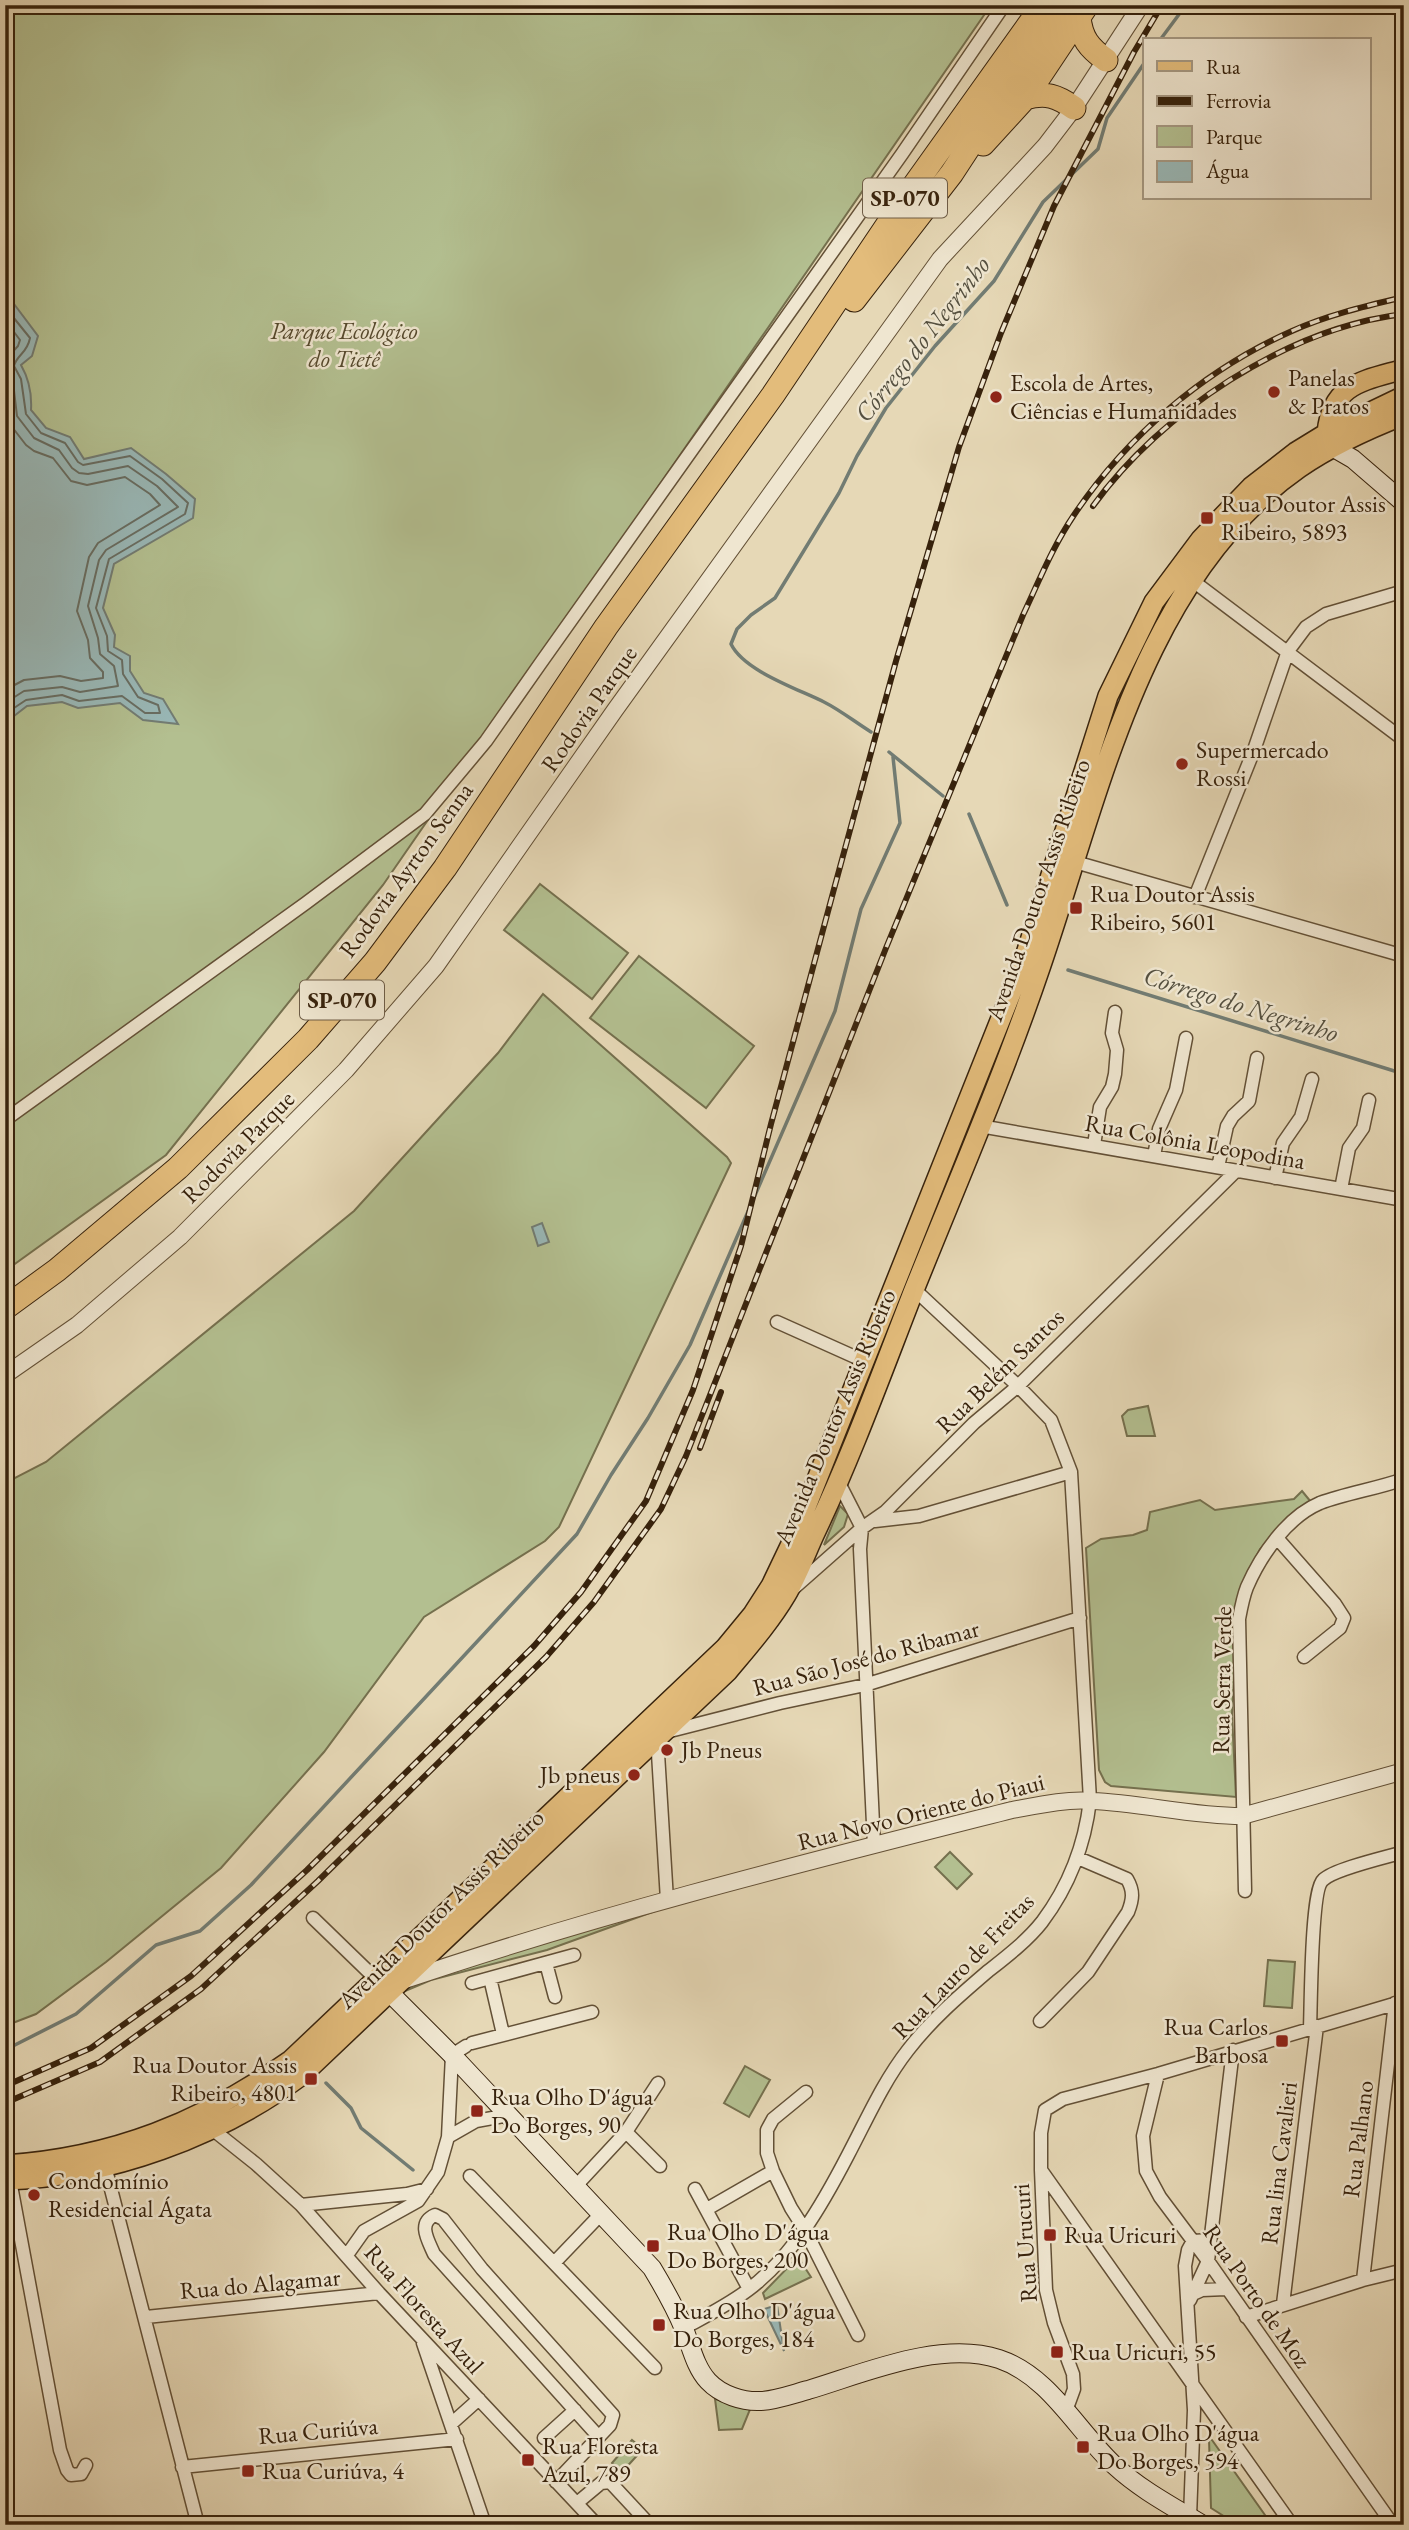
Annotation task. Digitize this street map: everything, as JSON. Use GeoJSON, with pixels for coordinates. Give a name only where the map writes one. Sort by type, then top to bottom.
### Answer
{"type":"FeatureCollection","features":[{"type":"Feature","properties":{"kind":"highway","name":"Rodovia Ayrton Senna"},"geometry":{"type":"LineString","coordinates":[[5,1308],[57,1269],[178,1168],[308,1040],[375,962],[445,868],[606,627],[774,395],[913,187],[1043,5]]}},
{"type":"Feature","properties":{"kind":"highway","name":"Rodovia Ayrton Senna"},"geometry":{"type":"LineString","coordinates":[[774,395],[854,299],[952,173],[1005,92],[1078,9]]}},
{"type":"Feature","properties":{"kind":"highway"},"geometry":{"type":"LineString","coordinates":[[1078,9],[1083,38],[1088,46],[1106,60]]}},
{"type":"Feature","properties":{"kind":"highway"},"geometry":{"type":"LineString","coordinates":[[952,173],[993,135],[1026,98],[1078,9]]}},
{"type":"Feature","properties":{"kind":"highway"},"geometry":{"type":"LineString","coordinates":[[1026,98],[1046,94],[1056,96],[1073,108]]}},
{"type":"Feature","properties":{"kind":"main road"},"geometry":{"type":"LineString","coordinates":[[1404,369],[1352,385],[1332,406],[1337,439],[1353,459],[1404,503]]}},
{"type":"Feature","properties":{"kind":"main road","name":"Avenida Doutor Assis Ribeiro"},"geometry":{"type":"LineString","coordinates":[[1337,439],[1404,396]]}},
{"type":"Feature","properties":{"kind":"main road","name":"Avenida Doutor Assis Ribeiro"},"geometry":{"type":"LineString","coordinates":[[389,1985],[445,1940],[728,1671],[759,1634],[786,1595],[839,1483],[980,1126],[1039,971],[1142,670],[1186,575],[1228,510],[1251,487],[1296,452],[1404,415]]}},
{"type":"Feature","properties":{"kind":"main road","name":"Avenida Doutor Assis Ribeiro"},"geometry":{"type":"LineString","coordinates":[[7,2175],[34,2179],[105,2166],[161,2149],[212,2129],[276,2094],[302,2075],[725,1648],[753,1614],[771,1586],[792,1542],[1023,963],[1108,696],[1154,602],[1186,575]]}},
{"type":"Feature","properties":{"kind":"main road"},"geometry":{"type":"LineString","coordinates":[[7,2175],[169,2130],[202,2115],[264,2079],[389,1985],[463,2048],[509,2115],[652,2268],[668,2293],[699,2368],[709,2383],[728,2395],[743,2400],[776,2399],[914,2359],[974,2353],[1001,2360],[1033,2378],[1129,2478],[1197,2521]]}},
{"type":"Feature","properties":{"kind":"street"},"geometry":{"type":"LineString","coordinates":[[5,1120],[425,814],[485,741],[525,686],[902,154],[1004,5]]}},
{"type":"Feature","properties":{"kind":"street","name":"Rodovia Parque"},"geometry":{"type":"LineString","coordinates":[[5,1375],[77,1325],[180,1237],[346,1070],[436,966],[615,710],[940,259],[1045,146],[1141,5]]}},
{"type":"Feature","properties":{"kind":"street"},"geometry":{"type":"LineString","coordinates":[[1186,575],[1404,740]]}},
{"type":"Feature","properties":{"kind":"street"},"geometry":{"type":"LineString","coordinates":[[1195,897],[1254,750],[1288,651],[1306,627],[1320,617],[1404,591]]}},
{"type":"Feature","properties":{"kind":"street"},"geometry":{"type":"LineString","coordinates":[[1075,862],[1404,956]]}},
{"type":"Feature","properties":{"kind":"street"},"geometry":{"type":"LineString","coordinates":[[1094,1145],[1100,1107],[1112,1087],[1115,1074],[1117,1050],[1112,1033],[1115,1012]]}},
{"type":"Feature","properties":{"kind":"street"},"geometry":{"type":"LineString","coordinates":[[1154,1156],[1159,1129],[1176,1090],[1186,1038]]}},
{"type":"Feature","properties":{"kind":"street"},"geometry":{"type":"LineString","coordinates":[[1218,1167],[1227,1126],[1233,1116],[1249,1101],[1257,1058]]}},
{"type":"Feature","properties":{"kind":"street"},"geometry":{"type":"LineString","coordinates":[[1275,1178],[1283,1143],[1301,1116],[1312,1079]]}},
{"type":"Feature","properties":{"kind":"street"},"geometry":{"type":"LineString","coordinates":[[1341,1189],[1349,1148],[1363,1128],[1369,1100]]}},
{"type":"Feature","properties":{"kind":"street","name":"Rua Colônia Leopodina"},"geometry":{"type":"LineString","coordinates":[[980,1126],[1402,1199]]}},
{"type":"Feature","properties":{"kind":"street","name":"Rua Belém Santos"},"geometry":{"type":"LineString","coordinates":[[786,1595],[867,1525],[974,1423],[1018,1386],[1236,1171]]}},
{"type":"Feature","properties":{"kind":"street"},"geometry":{"type":"LineString","coordinates":[[1402,1199],[1404,1177]]}},
{"type":"Feature","properties":{"kind":"street","name":"Rua Lauro de Freitas"},"geometry":{"type":"LineString","coordinates":[[684,2328],[749,2289],[805,2230],[889,2076],[909,2048],[955,2000],[1041,1923],[1077,1858],[1087,1822],[1090,1800],[1071,1472],[1051,1420],[915,1290]]}},
{"type":"Feature","properties":{"kind":"street"},"geometry":{"type":"LineString","coordinates":[[778,1322],[864,1360]]}},
{"type":"Feature","properties":{"kind":"street"},"geometry":{"type":"LineString","coordinates":[[867,1525],[919,1516],[1071,1472]]}},
{"type":"Feature","properties":{"kind":"street","name":"Rua Serra Verde"},"geometry":{"type":"LineString","coordinates":[[1245,1891],[1239,1619],[1245,1590],[1277,1538],[1296,1519],[1317,1504],[1404,1479]]}},
{"type":"Feature","properties":{"kind":"street"},"geometry":{"type":"LineString","coordinates":[[839,1483],[867,1525],[860,1549],[874,1845]]}},
{"type":"Feature","properties":{"kind":"street"},"geometry":{"type":"LineString","coordinates":[[1277,1538],[1344,1618],[1340,1628],[1304,1657]]}},
{"type":"Feature","properties":{"kind":"street","name":"Rua São José do Ribamar"},"geometry":{"type":"LineString","coordinates":[[659,1735],[780,1703],[865,1685],[1080,1618]]}},
{"type":"Feature","properties":{"kind":"street"},"geometry":{"type":"LineString","coordinates":[[659,1735],[667,1900]]}},
{"type":"Feature","properties":{"kind":"street","name":"Rua Novo Oriente do Piaui"},"geometry":{"type":"LineString","coordinates":[[389,1985],[496,1950],[667,1900],[1012,1810],[1058,1801],[1090,1800],[1214,1816],[1242,1816],[1404,1771]]}},
{"type":"Feature","properties":{"kind":"street","name":"Rua lina Cavalieri"},"geometry":{"type":"LineString","coordinates":[[1283,2304],[1313,2027],[1317,1893],[1321,1880],[1329,1875],[1404,1852]]}},
{"type":"Feature","properties":{"kind":"street"},"geometry":{"type":"LineString","coordinates":[[1040,2021],[1088,1972],[1128,1912],[1132,1901],[1131,1886],[1127,1879],[1077,1858]]}},
{"type":"Feature","properties":{"kind":"street"},"geometry":{"type":"LineString","coordinates":[[313,1918],[389,1985]]}},
{"type":"Feature","properties":{"kind":"street","name":"Rua Novo Oriente do Piaui"},"geometry":{"type":"LineString","coordinates":[[445,1940],[456,1951],[496,1950]]}},
{"type":"Feature","properties":{"kind":"street"},"geometry":{"type":"LineString","coordinates":[[472,1983],[574,1955]]}},
{"type":"Feature","properties":{"kind":"street"},"geometry":{"type":"LineString","coordinates":[[546,1963],[555,1997]]}},
{"type":"Feature","properties":{"kind":"street"},"geometry":{"type":"LineString","coordinates":[[490,1978],[503,2034]]}},
{"type":"Feature","properties":{"kind":"street"},"geometry":{"type":"LineString","coordinates":[[1158,2074],[1399,2002]]}},
{"type":"Feature","properties":{"kind":"street","name":"Rua Palhano"},"geometry":{"type":"LineString","coordinates":[[1363,2280],[1399,2002]]}},
{"type":"Feature","properties":{"kind":"street"},"geometry":{"type":"LineString","coordinates":[[347,2255],[364,2231],[418,2201],[438,2172],[448,2137],[463,2048],[503,2034],[592,2012]]}},
{"type":"Feature","properties":{"kind":"street"},"geometry":{"type":"LineString","coordinates":[[1190,2300],[1208,2261],[1233,2050]]}},
{"type":"Feature","properties":{"kind":"street","name":"Rua Urucuri"},"geometry":{"type":"LineString","coordinates":[[1066,2411],[1073,2389],[1073,2374],[1054,2323],[1046,2290],[1041,2170],[1045,2110],[1063,2099],[1158,2074]]}},
{"type":"Feature","properties":{"kind":"street","name":"Rua Porto de Moz"},"geometry":{"type":"LineString","coordinates":[[1158,2074],[1143,2136],[1146,2171],[1160,2197],[1393,2525]]}},
{"type":"Feature","properties":{"kind":"street"},"geometry":{"type":"LineString","coordinates":[[575,2187],[626,2132],[658,2084]]}},
{"type":"Feature","properties":{"kind":"street"},"geometry":{"type":"LineString","coordinates":[[806,2092],[773,2119],[765,2141],[773,2171],[858,2335]]}},
{"type":"Feature","properties":{"kind":"street"},"geometry":{"type":"LineString","coordinates":[[448,2137],[476,2121],[509,2115]]}},
{"type":"Feature","properties":{"kind":"street","name":"Rua Floresta Azul"},"geometry":{"type":"LineString","coordinates":[[212,2129],[301,2205],[379,2293],[597,2525]]}},
{"type":"Feature","properties":{"kind":"street"},"geometry":{"type":"LineString","coordinates":[[626,2132],[660,2166]]}},
{"type":"Feature","properties":{"kind":"street"},"geometry":{"type":"LineString","coordinates":[[105,2166],[198,2525]]}},
{"type":"Feature","properties":{"kind":"street"},"geometry":{"type":"LineString","coordinates":[[1041,2170],[1292,2525]]}},
{"type":"Feature","properties":{"kind":"street"},"geometry":{"type":"LineString","coordinates":[[707,2209],[773,2171]]}},
{"type":"Feature","properties":{"kind":"street"},"geometry":{"type":"LineString","coordinates":[[7,2175],[60,2450],[71,2475],[80,2474],[86,2465]]}},
{"type":"Feature","properties":{"kind":"street"},"geometry":{"type":"LineString","coordinates":[[470,2176],[655,2368]]}},
{"type":"Feature","properties":{"kind":"street"},"geometry":{"type":"LineString","coordinates":[[301,2205],[407,2194],[427,2189]]}},
{"type":"Feature","properties":{"kind":"street"},"geometry":{"type":"LineString","coordinates":[[695,2189],[749,2289]]}},
{"type":"Feature","properties":{"kind":"street"},"geometry":{"type":"LineString","coordinates":[[554,2263],[601,2214]]}},
{"type":"Feature","properties":{"kind":"street"},"geometry":{"type":"LineString","coordinates":[[556,2482],[612,2421],[613,2415],[482,2269],[443,2219],[435,2215],[427,2219],[424,2223],[425,2231],[434,2254],[598,2436]]}},
{"type":"Feature","properties":{"kind":"street"},"geometry":{"type":"LineString","coordinates":[[1197,2521],[1193,2482],[1190,2300],[1185,2266],[1193,2241],[1210,2240]]}},
{"type":"Feature","properties":{"kind":"street"},"geometry":{"type":"LineString","coordinates":[[1185,2266],[1200,2274]]}},
{"type":"Feature","properties":{"kind":"street"},"geometry":{"type":"LineString","coordinates":[[1246,2317],[1363,2280],[1404,2270]]}},
{"type":"Feature","properties":{"kind":"street"},"geometry":{"type":"LineString","coordinates":[[1190,2300],[1202,2290],[1226,2289]]}},
{"type":"Feature","properties":{"kind":"street","name":"Rua do Alagamar"},"geometry":{"type":"LineString","coordinates":[[146,2317],[379,2293]]}},
{"type":"Feature","properties":{"kind":"street"},"geometry":{"type":"LineString","coordinates":[[422,2338],[485,2525]]}},
{"type":"Feature","properties":{"kind":"street"},"geometry":{"type":"LineString","coordinates":[[451,2424],[479,2399]]}},
{"type":"Feature","properties":{"kind":"street"},"geometry":{"type":"LineString","coordinates":[[544,2438],[575,2410]]}},
{"type":"Feature","properties":{"kind":"street","name":"Rua Curiúva"},"geometry":{"type":"LineString","coordinates":[[183,2467],[457,2440]]}},
{"type":"Feature","properties":{"kind":"street"},"geometry":{"type":"LineString","coordinates":[[577,2503],[601,2483],[610,2482],[650,2525]]}},
{"type":"Feature","properties":{"kind":"green space","name":"Parque Ecológico do Tietê"},"geometry":{"type":"Polygon","coordinates":[[[5,5],[991,5],[383,885],[166,1155],[5,1271],[5,5]]]}},
{"type":"Feature","properties":{"kind":"green space"},"geometry":{"type":"Polygon","coordinates":[[[540,884],[628,953],[592,999],[504,930],[540,884]]]}},
{"type":"Feature","properties":{"kind":"green space"},"geometry":{"type":"Polygon","coordinates":[[[639,956],[754,1046],[706,1108],[590,1018],[639,956]]]}},
{"type":"Feature","properties":{"kind":"green space"},"geometry":{"type":"Polygon","coordinates":[[[543,994],[731,1163],[559,1527],[545,1541],[424,1617],[324,1752],[221,1868],[106,1962],[36,2014],[5,2026],[5,1483],[46,1462],[354,1211],[498,1053],[543,994]]]}},
{"type":"Feature","properties":{"kind":"green space"},"geometry":{"type":"Polygon","coordinates":[[[1148,1406],[1155,1436],[1127,1436],[1122,1416],[1128,1410],[1148,1406]]]}},
{"type":"Feature","properties":{"kind":"green space"},"geometry":{"type":"Polygon","coordinates":[[[1302,1491],[1311,1502],[1260,1549],[1239,1592],[1232,1714],[1236,1797],[1111,1786],[1105,1782],[1099,1770],[1086,1548],[1101,1539],[1133,1535],[1147,1530],[1150,1512],[1200,1500],[1215,1510],[1294,1499],[1302,1491]]]}},
{"type":"Feature","properties":{"kind":"green space"},"geometry":{"type":"Polygon","coordinates":[[[840,1506],[848,1514],[844,1527],[824,1545],[840,1506]]]}},
{"type":"Feature","properties":{"kind":"green space"},"geometry":{"type":"Polygon","coordinates":[[[950,1852],[972,1874],[957,1889],[935,1867],[950,1852]]]}},
{"type":"Feature","properties":{"kind":"green space"},"geometry":{"type":"Polygon","coordinates":[[[658,1910],[547,1950],[431,1980],[398,1994],[422,1970],[658,1910]]]}},
{"type":"Feature","properties":{"kind":"green space"},"geometry":{"type":"Polygon","coordinates":[[[1268,1960],[1295,1962],[1292,2008],[1264,2006],[1268,1960]]]}},
{"type":"Feature","properties":{"kind":"green space"},"geometry":{"type":"Polygon","coordinates":[[[745,2066],[770,2080],[749,2117],[724,2103],[745,2066]]]}},
{"type":"Feature","properties":{"kind":"green space"},"geometry":{"type":"Polygon","coordinates":[[[798,2257],[811,2277],[765,2299],[763,2293],[798,2257]]]}},
{"type":"Feature","properties":{"kind":"green space"},"geometry":{"type":"Polygon","coordinates":[[[715,2399],[751,2407],[742,2429],[719,2430],[715,2399]]]}},
{"type":"Feature","properties":{"kind":"green space"},"geometry":{"type":"Polygon","coordinates":[[[1209,2439],[1272,2525],[1238,2525],[1211,2508],[1209,2439]]]}},
{"type":"Feature","properties":{"kind":"green space"},"geometry":{"type":"Polygon","coordinates":[[[632,2440],[643,2449],[622,2472],[612,2463],[632,2440]]]}},
{"type":"Feature","properties":{"kind":"water"},"geometry":{"type":"Polygon","coordinates":[[[5,299],[14,304],[38,336],[32,356],[21,365],[29,386],[31,410],[46,428],[70,437],[84,459],[131,448],[195,499],[193,518],[114,564],[103,608],[115,635],[114,647],[130,656],[130,671],[144,693],[163,699],[178,724],[143,720],[120,703],[78,708],[62,702],[27,706],[5,723],[5,299]]]}},
{"type":"Feature","properties":{"kind":"water"},"geometry":{"type":"Polygon","coordinates":[[[542,1223],[549,1242],[538,1246],[532,1227],[542,1223]]]}},
{"type":"Feature","properties":{"kind":"water"},"geometry":{"type":"Polygon","coordinates":[[[777,2305],[784,2351],[764,2309],[777,2305]]]}},
{"type":"Feature","properties":{"kind":"waterway","name":"Córrego do Negrinho"},"geometry":{"type":"LineString","coordinates":[[1161,38],[1186,5]]}},
{"type":"Feature","properties":{"kind":"waterway","name":"Córrego do Negrinho"},"geometry":{"type":"LineString","coordinates":[[871,732],[830,705],[747,663],[731,644],[737,629],[775,598],[839,493],[857,456],[886,408],[935,346],[994,281],[1043,202],[1098,149],[1107,118],[1143,65]]}},
{"type":"Feature","properties":{"kind":"waterway","name":"Córrego do Negrinho"},"geometry":{"type":"LineString","coordinates":[[889,752],[943,796]]}},
{"type":"Feature","properties":{"kind":"waterway"},"geometry":{"type":"LineString","coordinates":[[5,2050],[76,2014],[156,1945],[200,1931],[251,1885],[577,1534],[690,1345],[835,1011],[861,909],[900,823],[893,757]]}},
{"type":"Feature","properties":{"kind":"waterway","name":"Córrego do Negrinho"},"geometry":{"type":"LineString","coordinates":[[969,814],[1007,905]]}},
{"type":"Feature","properties":{"kind":"waterway","name":"Córrego do Negrinho"},"geometry":{"type":"LineString","coordinates":[[1068,970],[1404,1074]]}},
{"type":"Feature","properties":{"kind":"waterway"},"geometry":{"type":"LineString","coordinates":[[326,2083],[351,2108],[361,2128],[413,2170]]}},
{"type":"Feature","properties":{"kind":"railway"},"geometry":{"type":"LineString","coordinates":[[5,2086],[91,2048],[191,1976],[307,1870],[534,1646],[581,1592],[646,1501],[693,1390],[741,1246],[771,1124],[896,661],[959,447],[1001,333],[1054,206],[1134,52],[1162,5]]}},
{"type":"Feature","properties":{"kind":"railway"},"geometry":{"type":"LineString","coordinates":[[5,2103],[100,2062],[201,1989],[318,1881],[546,1657],[594,1602],[661,1509],[686,1456],[886,948],[1023,615],[1066,527],[1095,486],[1143,432],[1170,408],[1228,365],[1305,325],[1404,297]]}},
{"type":"Feature","properties":{"kind":"railway"},"geometry":{"type":"LineString","coordinates":[[1093,506],[1121,471],[1154,438],[1230,380],[1272,356],[1316,337],[1360,322],[1404,314]]}},
{"type":"Feature","properties":{"kind":"railway"},"geometry":{"type":"LineString","coordinates":[[700,1448],[721,1392]]}},
{"type":"Feature","properties":{"kind":"place","name":"Panelas & Pratos"},"geometry":{"type":"Point","coordinates":[1274,392]}},
{"type":"Feature","properties":{"kind":"place","name":"Escola de Artes, Ciências e Humanidades"},"geometry":{"type":"Point","coordinates":[996,397]}},
{"type":"Feature","properties":{"kind":"place","name":"Rua Doutor Assis Ribeiro, 5893"},"geometry":{"type":"Point","coordinates":[1207,518]}},
{"type":"Feature","properties":{"kind":"place","name":"Supermercado Rossi"},"geometry":{"type":"Point","coordinates":[1182,764]}},
{"type":"Feature","properties":{"kind":"place","name":"Rua Doutor Assis Ribeiro, 5601"},"geometry":{"type":"Point","coordinates":[1076,908]}},
{"type":"Feature","properties":{"kind":"place","name":"Jb Pneus"},"geometry":{"type":"Point","coordinates":[667,1750]}},
{"type":"Feature","properties":{"kind":"place","name":"Jb pneus"},"geometry":{"type":"Point","coordinates":[634,1775]}},
{"type":"Feature","properties":{"kind":"place","name":"Rua Carlos Barbosa"},"geometry":{"type":"Point","coordinates":[1282,2041]}},
{"type":"Feature","properties":{"kind":"place","name":"Rua Doutor Assis Ribeiro, 4801"},"geometry":{"type":"Point","coordinates":[311,2079]}},
{"type":"Feature","properties":{"kind":"place","name":"Rua Olho D'água Do Borges, 90"},"geometry":{"type":"Point","coordinates":[477,2111]}},
{"type":"Feature","properties":{"kind":"place","name":"Condomínio Residencial Ágata"},"geometry":{"type":"Point","coordinates":[34,2195]}},
{"type":"Feature","properties":{"kind":"place","name":"Rua Uricuri"},"geometry":{"type":"Point","coordinates":[1050,2235]}},
{"type":"Feature","properties":{"kind":"place","name":"Rua Olho D'água Do Borges, 200"},"geometry":{"type":"Point","coordinates":[653,2246]}},
{"type":"Feature","properties":{"kind":"place","name":"Rua Olho D'água Do Borges, 184"},"geometry":{"type":"Point","coordinates":[659,2325]}},
{"type":"Feature","properties":{"kind":"place","name":"Rua Uricuri, 55"},"geometry":{"type":"Point","coordinates":[1057,2352]}},
{"type":"Feature","properties":{"kind":"place","name":"Rua Olho D'água Do Borges, 594"},"geometry":{"type":"Point","coordinates":[1083,2447]}},
{"type":"Feature","properties":{"kind":"place","name":"Rua Floresta Azul, 789"},"geometry":{"type":"Point","coordinates":[528,2460]}},
{"type":"Feature","properties":{"kind":"place","name":"Rua Curiúva, 4"},"geometry":{"type":"Point","coordinates":[248,2471]}}]}
